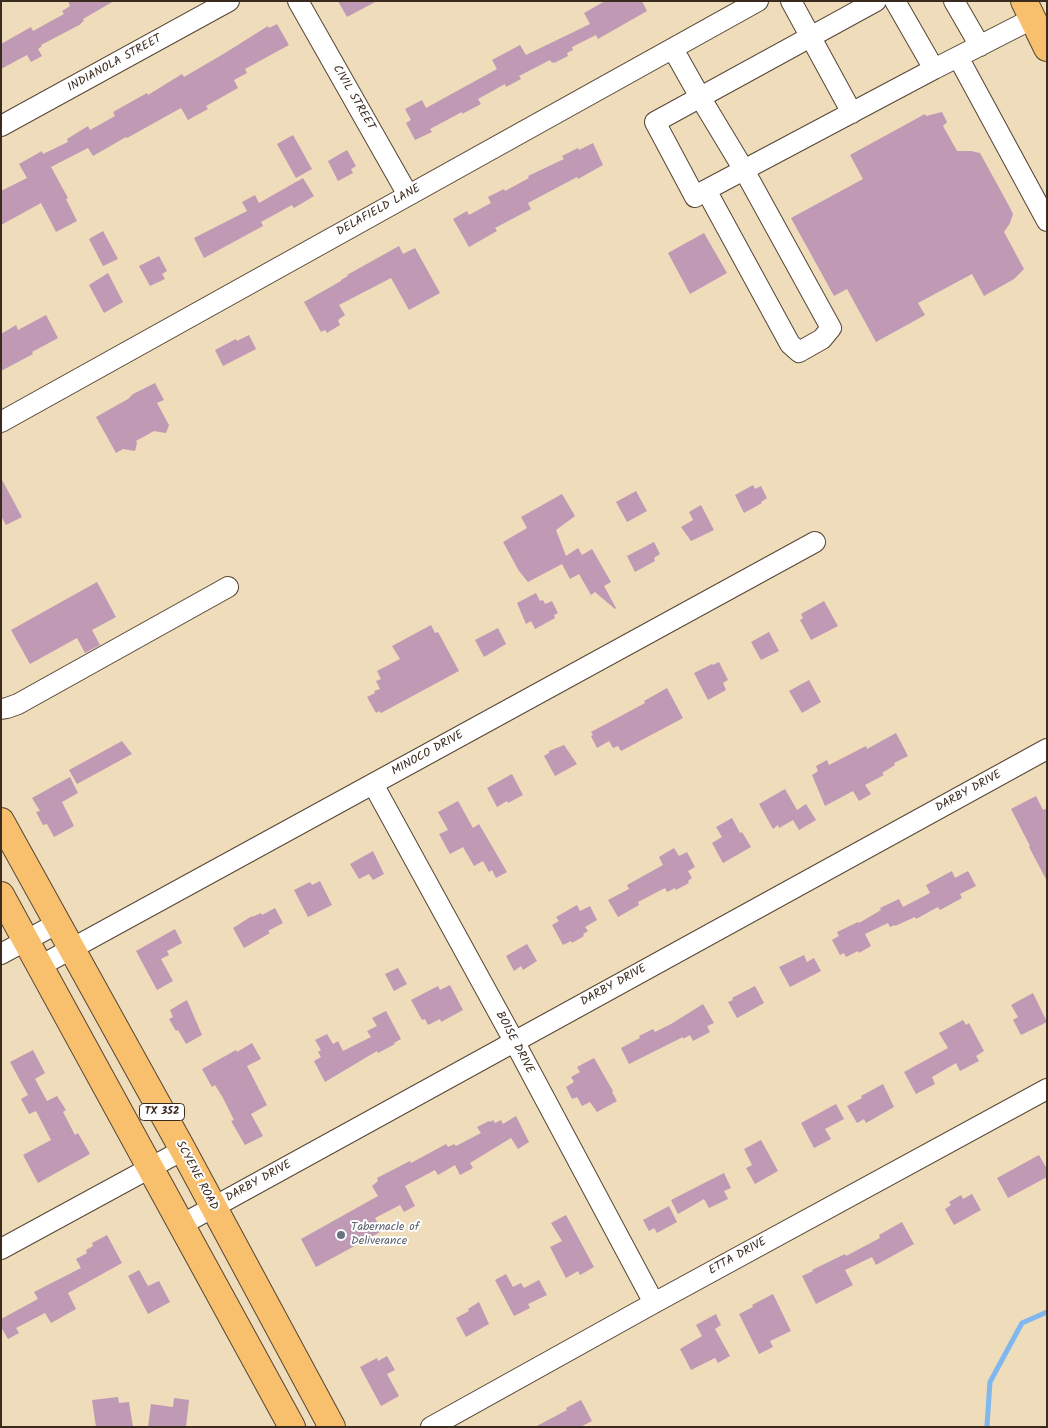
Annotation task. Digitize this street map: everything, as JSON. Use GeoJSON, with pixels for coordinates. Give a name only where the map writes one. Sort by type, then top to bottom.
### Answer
{"type":"FeatureCollection","features":[{"type":"Feature","properties":{"kind":"main road"},"geometry":{"type":"LineString","coordinates":[[1028,10],[1047,48]]}},
{"type":"Feature","properties":{"kind":"main road","name":"SCYENE ROAD"},"geometry":{"type":"LineString","coordinates":[[1,821],[332,1427]]}},
{"type":"Feature","properties":{"kind":"main road","name":"TX 352"},"geometry":{"type":"LineString","coordinates":[[1,895],[292,1427]]}},
{"type":"Feature","properties":{"kind":"street","name":"INDIANOLA STREET"},"geometry":{"type":"LineString","coordinates":[[1,126],[229,1]]}},
{"type":"Feature","properties":{"kind":"street","name":"CIVIL STREET"},"geometry":{"type":"LineString","coordinates":[[298,1],[408,195]]}},
{"type":"Feature","properties":{"kind":"street","name":"DELAFIELD LANE"},"geometry":{"type":"LineString","coordinates":[[1,422],[758,1]]}},
{"type":"Feature","properties":{"kind":"street"},"geometry":{"type":"LineString","coordinates":[[791,1],[852,113]]}},
{"type":"Feature","properties":{"kind":"street"},"geometry":{"type":"LineString","coordinates":[[876,1],[655,122],[695,196],[980,46],[1028,10]]}},
{"type":"Feature","properties":{"kind":"street"},"geometry":{"type":"LineString","coordinates":[[895,1],[934,69]]}},
{"type":"Feature","properties":{"kind":"street"},"geometry":{"type":"LineString","coordinates":[[954,1],[980,46]]}},
{"type":"Feature","properties":{"kind":"street"},"geometry":{"type":"LineString","coordinates":[[673,49],[744,170],[831,328],[822,339],[799,352],[790,344],[706,190]]}},
{"type":"Feature","properties":{"kind":"street"},"geometry":{"type":"LineString","coordinates":[[958,57],[1047,221]]}},
{"type":"Feature","properties":{"kind":"street","name":"MINOCO DRIVE"},"geometry":{"type":"LineString","coordinates":[[40,966],[815,542]]}},
{"type":"Feature","properties":{"kind":"street"},"geometry":{"type":"LineString","coordinates":[[1,709],[18,704],[228,587]]}},
{"type":"Feature","properties":{"kind":"street","name":"DARBY DRIVE"},"geometry":{"type":"LineString","coordinates":[[181,1225],[1047,749]]}},
{"type":"Feature","properties":{"kind":"street","name":"BOISE DRIVE"},"geometry":{"type":"LineString","coordinates":[[373,784],[514,1041],[654,1303]]}},
{"type":"Feature","properties":{"kind":"street"},"geometry":{"type":"LineString","coordinates":[[1,954],[58,923]]}},
{"type":"Feature","properties":{"kind":"street","name":"ETTA DRIVE"},"geometry":{"type":"LineString","coordinates":[[431,1427],[1047,1089]]}},
{"type":"Feature","properties":{"kind":"street"},"geometry":{"type":"LineString","coordinates":[[1,1249],[182,1150]]}},
{"type":"Feature","properties":{"kind":"building"},"geometry":{"type":"Polygon","coordinates":[[[68,1],[114,1],[83,19],[84,21],[81,24],[41,45],[38,49],[42,56],[31,62],[27,55],[1,69],[1,44],[31,27],[33,31],[64,14],[62,11],[70,6],[68,1]]]}},
{"type":"Feature","properties":{"kind":"building"},"geometry":{"type":"Polygon","coordinates":[[[338,1],[377,1],[347,17],[338,1]]]}},
{"type":"Feature","properties":{"kind":"building"},"geometry":{"type":"Polygon","coordinates":[[[605,1],[642,1],[647,11],[598,39],[596,35],[572,47],[573,50],[567,53],[568,56],[554,63],[550,60],[519,76],[521,79],[506,87],[505,84],[478,99],[481,104],[430,129],[432,132],[415,140],[406,123],[411,120],[405,109],[422,100],[426,108],[497,69],[492,60],[520,45],[526,55],[590,24],[584,13],[605,1]]]}},
{"type":"Feature","properties":{"kind":"building"},"geometry":{"type":"Polygon","coordinates":[[[277,24],[289,45],[245,69],[247,73],[234,80],[238,88],[206,106],[208,109],[188,120],[181,108],[93,156],[88,148],[51,167],[68,198],[66,199],[77,221],[56,232],[41,203],[1,225],[1,191],[27,178],[19,164],[42,151],[43,154],[68,142],[67,139],[88,126],[90,130],[115,116],[113,112],[147,93],[148,95],[182,74],[184,77],[268,26],[269,28],[277,24]]]}},
{"type":"Feature","properties":{"kind":"building"},"geometry":{"type":"Polygon","coordinates":[[[942,112],[947,122],[943,126],[957,151],[980,153],[1008,204],[1013,214],[1004,232],[1024,269],[1014,279],[984,296],[972,274],[918,303],[925,315],[876,342],[847,289],[834,296],[791,218],[863,179],[850,155],[925,114],[926,116],[942,112]]]}},
{"type":"Feature","properties":{"kind":"building"},"geometry":{"type":"Polygon","coordinates":[[[293,135],[312,169],[296,178],[277,144],[293,135]]]}},
{"type":"Feature","properties":{"kind":"building"},"geometry":{"type":"Polygon","coordinates":[[[593,143],[603,165],[528,203],[531,209],[495,228],[497,231],[469,247],[453,219],[467,211],[469,215],[491,203],[488,197],[504,189],[505,191],[529,178],[528,176],[564,159],[562,156],[593,143]]]}},
{"type":"Feature","properties":{"kind":"building"},"geometry":{"type":"Polygon","coordinates":[[[347,150],[356,166],[351,169],[353,173],[338,181],[328,161],[347,150]]]}},
{"type":"Feature","properties":{"kind":"building"},"geometry":{"type":"Polygon","coordinates":[[[303,178],[314,196],[294,208],[292,205],[261,222],[263,226],[204,258],[194,238],[247,211],[242,202],[255,195],[259,203],[303,178]]]}},
{"type":"Feature","properties":{"kind":"building"},"geometry":{"type":"Polygon","coordinates":[[[103,231],[118,259],[103,266],[89,239],[103,231]]]}},
{"type":"Feature","properties":{"kind":"building"},"geometry":{"type":"Polygon","coordinates":[[[704,233],[727,273],[690,294],[668,253],[704,233]]]}},
{"type":"Feature","properties":{"kind":"building"},"geometry":{"type":"Polygon","coordinates":[[[399,246],[403,254],[415,248],[440,293],[409,310],[391,278],[339,305],[345,315],[338,320],[340,325],[327,333],[325,330],[321,332],[304,302],[399,246]]]}},
{"type":"Feature","properties":{"kind":"building"},"geometry":{"type":"Polygon","coordinates":[[[159,256],[167,271],[162,274],[165,279],[150,286],[139,266],[159,256]]]}},
{"type":"Feature","properties":{"kind":"building"},"geometry":{"type":"Polygon","coordinates":[[[108,273],[123,302],[104,313],[89,285],[108,273]]]}},
{"type":"Feature","properties":{"kind":"building"},"geometry":{"type":"Polygon","coordinates":[[[46,315],[58,338],[1,371],[1,334],[16,325],[18,330],[46,315]]]}},
{"type":"Feature","properties":{"kind":"building"},"geometry":{"type":"Polygon","coordinates":[[[249,335],[256,349],[223,366],[215,350],[236,339],[237,341],[249,335]]]}},
{"type":"Feature","properties":{"kind":"building"},"geometry":{"type":"Polygon","coordinates":[[[155,383],[164,400],[157,403],[169,425],[166,433],[154,431],[136,441],[135,451],[123,449],[116,453],[96,417],[155,383]]]}},
{"type":"Feature","properties":{"kind":"building"},"geometry":{"type":"Polygon","coordinates":[[[1,478],[22,517],[6,525],[1,516],[1,478]]]}},
{"type":"Feature","properties":{"kind":"building"},"geometry":{"type":"Polygon","coordinates":[[[753,485],[755,489],[761,486],[767,498],[744,513],[735,495],[753,485]]]}},
{"type":"Feature","properties":{"kind":"building"},"geometry":{"type":"Polygon","coordinates":[[[636,491],[647,511],[627,522],[616,502],[636,491]]]}},
{"type":"Feature","properties":{"kind":"building"},"geometry":{"type":"Polygon","coordinates":[[[562,494],[575,516],[556,530],[566,556],[578,548],[582,555],[592,549],[611,582],[604,586],[615,609],[595,592],[591,595],[579,574],[570,579],[562,564],[528,582],[519,571],[503,542],[527,528],[521,517],[562,494]]]}},
{"type":"Feature","properties":{"kind":"building"},"geometry":{"type":"Polygon","coordinates":[[[701,505],[714,530],[691,541],[681,527],[693,520],[689,512],[701,505]]]}},
{"type":"Feature","properties":{"kind":"building"},"geometry":{"type":"Polygon","coordinates":[[[654,542],[660,554],[654,558],[655,561],[635,572],[627,556],[654,542]]]}},
{"type":"Feature","properties":{"kind":"building"},"geometry":{"type":"Polygon","coordinates":[[[97,582],[116,617],[92,630],[100,645],[85,653],[77,638],[30,664],[11,630],[97,582]]]}},
{"type":"Feature","properties":{"kind":"building"},"geometry":{"type":"Polygon","coordinates":[[[536,593],[540,601],[543,600],[545,604],[552,601],[558,613],[554,615],[555,618],[535,629],[531,621],[526,624],[517,603],[536,593]]]}},
{"type":"Feature","properties":{"kind":"building"},"geometry":{"type":"Polygon","coordinates":[[[824,601],[838,626],[811,640],[800,620],[803,618],[801,614],[824,601]]]}},
{"type":"Feature","properties":{"kind":"building"},"geometry":{"type":"Polygon","coordinates":[[[431,625],[435,633],[438,632],[459,671],[381,713],[379,711],[376,713],[367,697],[380,689],[376,681],[381,679],[377,671],[400,659],[392,646],[431,625]]]}},
{"type":"Feature","properties":{"kind":"building"},"geometry":{"type":"Polygon","coordinates":[[[498,628],[506,644],[484,657],[475,640],[498,628]]]}},
{"type":"Feature","properties":{"kind":"building"},"geometry":{"type":"Polygon","coordinates":[[[769,632],[779,651],[761,660],[751,642],[769,632]]]}},
{"type":"Feature","properties":{"kind":"building"},"geometry":{"type":"Polygon","coordinates":[[[719,662],[728,680],[723,683],[726,690],[708,700],[694,673],[719,662]]]}},
{"type":"Feature","properties":{"kind":"building"},"geometry":{"type":"Polygon","coordinates":[[[809,680],[821,702],[802,713],[789,691],[809,680]]]}},
{"type":"Feature","properties":{"kind":"building"},"geometry":{"type":"Polygon","coordinates":[[[667,688],[683,718],[621,751],[618,746],[613,748],[609,741],[597,748],[591,732],[645,703],[644,701],[667,688]]]}},
{"type":"Feature","properties":{"kind":"building"},"geometry":{"type":"Polygon","coordinates":[[[896,733],[908,756],[894,763],[895,765],[882,773],[884,775],[865,785],[871,794],[859,801],[853,791],[825,806],[812,775],[818,771],[816,766],[827,760],[829,765],[866,746],[867,749],[896,733]]]}},
{"type":"Feature","properties":{"kind":"building"},"geometry":{"type":"Polygon","coordinates":[[[122,741],[132,754],[77,784],[69,770],[122,741]]]}},
{"type":"Feature","properties":{"kind":"building"},"geometry":{"type":"Polygon","coordinates":[[[564,745],[577,764],[555,776],[544,756],[549,751],[564,745]]]}},
{"type":"Feature","properties":{"kind":"building"},"geometry":{"type":"Polygon","coordinates":[[[512,774],[523,795],[497,807],[487,788],[512,774]]]}},
{"type":"Feature","properties":{"kind":"building"},"geometry":{"type":"Polygon","coordinates":[[[70,777],[78,793],[62,802],[74,826],[54,837],[47,824],[43,825],[36,812],[40,811],[32,798],[70,777]]]}},
{"type":"Feature","properties":{"kind":"building"},"geometry":{"type":"Polygon","coordinates":[[[785,789],[797,810],[806,804],[816,820],[799,830],[793,820],[779,828],[778,825],[773,829],[759,804],[785,789]]]}},
{"type":"Feature","properties":{"kind":"building"},"geometry":{"type":"Polygon","coordinates":[[[1036,796],[1043,810],[1047,808],[1047,881],[1011,809],[1036,796]]]}},
{"type":"Feature","properties":{"kind":"building"},"geometry":{"type":"Polygon","coordinates":[[[458,801],[473,828],[479,824],[507,872],[496,878],[492,870],[489,872],[483,861],[474,866],[463,847],[450,854],[439,834],[448,830],[438,812],[458,801]]]}},
{"type":"Feature","properties":{"kind":"building"},"geometry":{"type":"Polygon","coordinates":[[[732,818],[740,833],[742,832],[751,847],[723,863],[712,843],[722,837],[716,827],[732,818]]]}},
{"type":"Feature","properties":{"kind":"building"},"geometry":{"type":"Polygon","coordinates":[[[674,848],[679,856],[687,852],[695,867],[688,871],[692,878],[688,881],[689,883],[676,890],[675,888],[667,892],[665,888],[638,902],[639,905],[618,917],[608,900],[629,889],[627,885],[663,865],[659,857],[674,848]]]}},
{"type":"Feature","properties":{"kind":"building"},"geometry":{"type":"Polygon","coordinates":[[[373,851],[384,874],[373,880],[369,874],[359,879],[350,864],[373,851]]]}},
{"type":"Feature","properties":{"kind":"building"},"geometry":{"type":"Polygon","coordinates":[[[952,871],[955,878],[968,871],[976,886],[960,894],[962,898],[940,910],[938,907],[916,919],[915,917],[895,926],[890,927],[888,923],[865,934],[871,946],[859,953],[858,951],[846,957],[844,953],[840,955],[832,940],[839,936],[837,932],[859,923],[881,910],[880,908],[899,899],[903,907],[930,893],[926,885],[952,871]]]}},
{"type":"Feature","properties":{"kind":"building"},"geometry":{"type":"Polygon","coordinates":[[[320,881],[332,905],[308,917],[294,890],[310,882],[312,885],[320,881]]]}},
{"type":"Feature","properties":{"kind":"building"},"geometry":{"type":"Polygon","coordinates":[[[577,905],[580,911],[590,906],[597,920],[585,927],[588,931],[583,934],[584,936],[572,943],[571,941],[563,945],[552,925],[559,921],[556,917],[577,905]]]}},
{"type":"Feature","properties":{"kind":"building"},"geometry":{"type":"Polygon","coordinates":[[[275,908],[283,923],[244,948],[233,928],[252,916],[261,913],[262,915],[275,908]]]}},
{"type":"Feature","properties":{"kind":"building"},"geometry":{"type":"Polygon","coordinates":[[[175,929],[182,943],[167,951],[169,955],[161,959],[173,981],[157,990],[136,951],[175,929]]]}},
{"type":"Feature","properties":{"kind":"building"},"geometry":{"type":"Polygon","coordinates":[[[527,944],[537,961],[523,970],[521,966],[514,971],[506,956],[527,944]]]}},
{"type":"Feature","properties":{"kind":"building"},"geometry":{"type":"Polygon","coordinates":[[[804,955],[807,962],[814,958],[821,971],[790,987],[779,967],[804,955]]]}},
{"type":"Feature","properties":{"kind":"building"},"geometry":{"type":"Polygon","coordinates":[[[398,968],[407,984],[394,991],[385,974],[398,968]]]}},
{"type":"Feature","properties":{"kind":"building"},"geometry":{"type":"Polygon","coordinates":[[[450,985],[463,1010],[441,1022],[440,1019],[428,1025],[425,1019],[422,1020],[411,1000],[438,986],[440,990],[450,985]]]}},
{"type":"Feature","properties":{"kind":"building"},"geometry":{"type":"Polygon","coordinates":[[[755,986],[764,1003],[737,1018],[728,1002],[755,986]]]}},
{"type":"Feature","properties":{"kind":"building"},"geometry":{"type":"Polygon","coordinates":[[[1033,993],[1047,1022],[1021,1035],[1013,1020],[1018,1017],[1011,1005],[1033,993]]]}},
{"type":"Feature","properties":{"kind":"building"},"geometry":{"type":"Polygon","coordinates":[[[187,1000],[202,1035],[186,1044],[169,1019],[173,1017],[170,1010],[187,1000]]]}},
{"type":"Feature","properties":{"kind":"building"},"geometry":{"type":"Polygon","coordinates":[[[703,1004],[714,1023],[707,1026],[710,1032],[693,1041],[690,1035],[683,1039],[683,1037],[629,1064],[621,1048],[653,1029],[655,1032],[671,1024],[703,1004]]]}},
{"type":"Feature","properties":{"kind":"building"},"geometry":{"type":"Polygon","coordinates":[[[386,1011],[401,1039],[325,1082],[314,1061],[321,1057],[318,1052],[321,1050],[315,1040],[327,1034],[333,1044],[338,1041],[343,1051],[371,1037],[367,1031],[377,1026],[372,1018],[386,1011]]]}},
{"type":"Feature","properties":{"kind":"building"},"geometry":{"type":"Polygon","coordinates":[[[963,1020],[966,1025],[969,1023],[984,1051],[976,1056],[979,1061],[960,1071],[956,1063],[932,1077],[935,1084],[916,1094],[904,1072],[948,1048],[939,1033],[963,1020]]]}},
{"type":"Feature","properties":{"kind":"building"},"geometry":{"type":"Polygon","coordinates":[[[252,1043],[261,1059],[247,1066],[267,1105],[251,1114],[263,1136],[245,1145],[231,1121],[234,1120],[223,1098],[215,1085],[212,1087],[202,1069],[252,1043]]]}},
{"type":"Feature","properties":{"kind":"building"},"geometry":{"type":"Polygon","coordinates":[[[33,1050],[45,1073],[35,1079],[47,1101],[57,1096],[66,1110],[63,1112],[75,1135],[78,1133],[90,1154],[38,1183],[23,1155],[51,1140],[36,1111],[29,1114],[21,1099],[28,1095],[10,1062],[33,1050]]]}},
{"type":"Feature","properties":{"kind":"building"},"geometry":{"type":"Polygon","coordinates":[[[594,1058],[617,1101],[597,1112],[590,1102],[582,1106],[577,1097],[572,1099],[566,1087],[574,1082],[571,1077],[580,1072],[577,1067],[594,1058]]]}},
{"type":"Feature","properties":{"kind":"building"},"geometry":{"type":"Polygon","coordinates":[[[883,1084],[894,1107],[866,1123],[864,1119],[857,1123],[847,1106],[883,1084]]]}},
{"type":"Feature","properties":{"kind":"building"},"geometry":{"type":"Polygon","coordinates":[[[836,1104],[844,1119],[825,1129],[831,1139],[814,1148],[801,1123],[836,1104]]]}},
{"type":"Feature","properties":{"kind":"building"},"geometry":{"type":"Polygon","coordinates":[[[516,1116],[529,1142],[518,1149],[511,1138],[470,1163],[473,1168],[460,1175],[455,1165],[438,1175],[435,1170],[405,1186],[415,1206],[404,1212],[400,1205],[375,1218],[382,1231],[316,1267],[301,1239],[378,1196],[372,1186],[378,1181],[377,1178],[410,1161],[411,1163],[446,1144],[448,1147],[454,1144],[456,1146],[481,1133],[477,1127],[489,1121],[493,1120],[495,1123],[501,1120],[503,1124],[516,1116]]]}},
{"type":"Feature","properties":{"kind":"building"},"geometry":{"type":"Polygon","coordinates":[[[761,1140],[778,1171],[755,1184],[746,1168],[752,1165],[744,1149],[761,1140]]]}},
{"type":"Feature","properties":{"kind":"building"},"geometry":{"type":"Polygon","coordinates":[[[1039,1155],[1047,1169],[1047,1177],[1008,1198],[997,1178],[1039,1155]]]}},
{"type":"Feature","properties":{"kind":"building"},"geometry":{"type":"Polygon","coordinates":[[[724,1173],[731,1188],[724,1191],[728,1199],[709,1208],[704,1199],[678,1214],[671,1200],[724,1173]]]}},
{"type":"Feature","properties":{"kind":"building"},"geometry":{"type":"Polygon","coordinates":[[[972,1194],[981,1210],[954,1225],[945,1209],[951,1205],[949,1202],[961,1195],[963,1199],[972,1194]]]}},
{"type":"Feature","properties":{"kind":"building"},"geometry":{"type":"Polygon","coordinates":[[[669,1206],[677,1222],[657,1233],[654,1228],[649,1231],[643,1220],[669,1206]]]}},
{"type":"Feature","properties":{"kind":"building"},"geometry":{"type":"Polygon","coordinates":[[[566,1215],[594,1267],[580,1275],[578,1271],[566,1278],[550,1247],[562,1241],[551,1223],[566,1215]]]}},
{"type":"Feature","properties":{"kind":"building"},"geometry":{"type":"Polygon","coordinates":[[[902,1222],[914,1244],[876,1265],[872,1257],[845,1270],[853,1285],[816,1304],[802,1276],[880,1238],[879,1235],[902,1222]]]}},
{"type":"Feature","properties":{"kind":"building"},"geometry":{"type":"Polygon","coordinates":[[[107,1235],[122,1263],[68,1293],[76,1309],[51,1323],[45,1313],[16,1328],[19,1333],[8,1339],[1,1327],[1,1319],[38,1299],[34,1292],[81,1268],[76,1259],[87,1253],[86,1250],[93,1246],[92,1243],[107,1235]]]}},
{"type":"Feature","properties":{"kind":"building"},"geometry":{"type":"Polygon","coordinates":[[[139,1270],[148,1286],[159,1281],[170,1302],[148,1314],[128,1276],[139,1270]]]}},
{"type":"Feature","properties":{"kind":"building"},"geometry":{"type":"Polygon","coordinates":[[[506,1274],[513,1287],[521,1283],[524,1288],[539,1280],[547,1295],[528,1304],[530,1308],[514,1316],[495,1280],[506,1274]]]}},
{"type":"Feature","properties":{"kind":"building"},"geometry":{"type":"Polygon","coordinates":[[[773,1294],[791,1331],[770,1341],[773,1347],[759,1354],[739,1314],[773,1294]]]}},
{"type":"Feature","properties":{"kind":"building"},"geometry":{"type":"Polygon","coordinates":[[[479,1302],[489,1324],[466,1337],[456,1318],[469,1311],[468,1309],[479,1302]]]}},
{"type":"Feature","properties":{"kind":"building"},"geometry":{"type":"Polygon","coordinates":[[[716,1314],[721,1325],[715,1329],[730,1356],[718,1363],[715,1358],[691,1370],[680,1349],[702,1336],[696,1325],[716,1314]]]}},
{"type":"Feature","properties":{"kind":"building"},"geometry":{"type":"Polygon","coordinates":[[[387,1356],[395,1370],[387,1374],[399,1396],[381,1406],[360,1367],[377,1358],[378,1361],[387,1356]]]}},
{"type":"Feature","properties":{"kind":"building"},"geometry":{"type":"Polygon","coordinates":[[[118,1397],[119,1403],[129,1402],[133,1427],[96,1427],[92,1400],[118,1397]]]}},
{"type":"Feature","properties":{"kind":"building"},"geometry":{"type":"Polygon","coordinates":[[[174,1398],[189,1400],[186,1427],[148,1427],[151,1404],[173,1407],[174,1398]]]}},
{"type":"Feature","properties":{"kind":"building"},"geometry":{"type":"Polygon","coordinates":[[[581,1400],[592,1421],[580,1427],[535,1427],[567,1410],[566,1408],[581,1400]]]}},
{"type":"Feature","properties":{"kind":"waterway"},"geometry":{"type":"LineString","coordinates":[[988,1427],[990,1382],[1022,1323],[1047,1312]]}},
{"type":"Feature","properties":{"kind":"place","name":"Tabernacle of Deliverance"},"geometry":{"type":"Point","coordinates":[341,1235]}}]}
